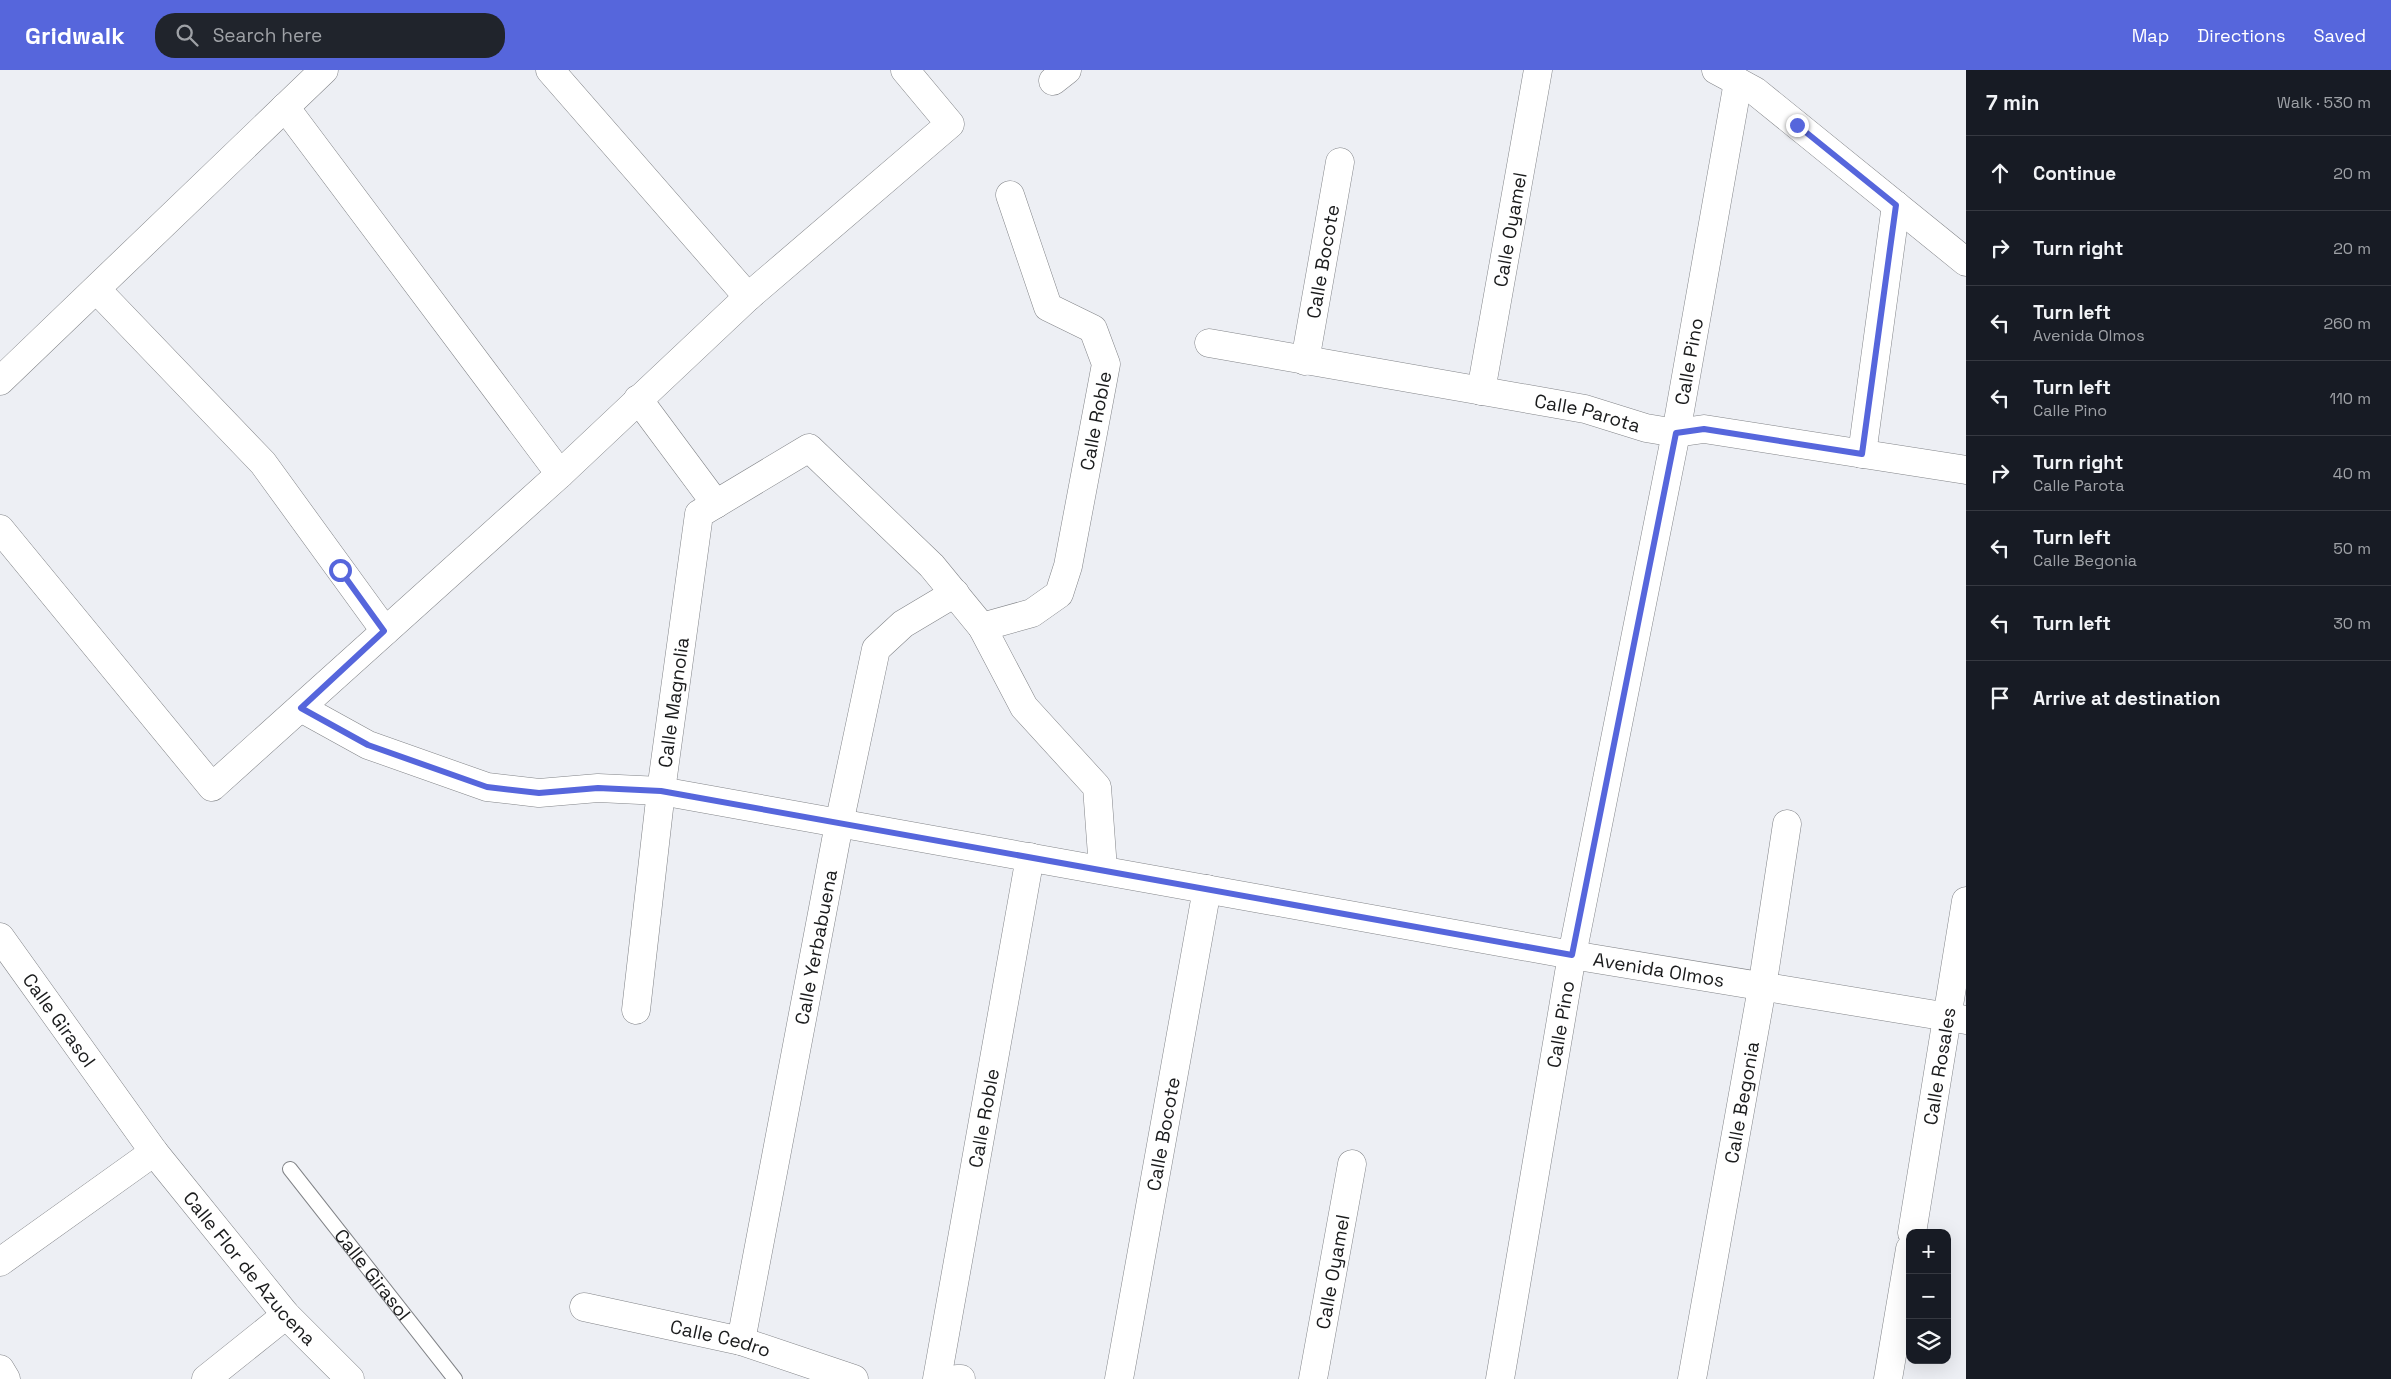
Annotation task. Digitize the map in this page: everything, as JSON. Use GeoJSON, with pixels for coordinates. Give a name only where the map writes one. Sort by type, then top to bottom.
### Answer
{"type":"FeatureCollection","features":[{"type":"Feature","properties":{"kind":"street"},"geometry":{"type":"LineString","coordinates":[[0,381],[97,290],[324,70]]}},
{"type":"Feature","properties":{"kind":"street"},"geometry":{"type":"LineString","coordinates":[[550,70],[748,297]]}},
{"type":"Feature","properties":{"kind":"street"},"geometry":{"type":"LineString","coordinates":[[0,529],[212,787],[560,474],[748,297],[950,124],[906,70]]}},
{"type":"Feature","properties":{"kind":"street","name":"Calle Oyamel"},"geometry":{"type":"LineString","coordinates":[[1481,390],[1538,70]]}},
{"type":"Feature","properties":{"kind":"street"},"geometry":{"type":"LineString","coordinates":[[1727,76],[1755,91],[1966,262]]}},
{"type":"Feature","properties":{"kind":"street","name":"Calle Pino"},"geometry":{"type":"LineString","coordinates":[[1500,1379],[1572,955],[1676,433],[1727,76]]}},
{"type":"Feature","properties":{"kind":"street"},"geometry":{"type":"LineString","coordinates":[[285,107],[560,474]]}},
{"type":"Feature","properties":{"kind":"street","name":"Calle Bocote"},"geometry":{"type":"LineString","coordinates":[[1306,360],[1340,162]]}},
{"type":"Feature","properties":{"kind":"street","name":"Calle Roble"},"geometry":{"type":"LineString","coordinates":[[982,627],[1032,613],[1059,594],[1068,566],[1106,364],[1093,329],[1048,307],[1010,195]]}},
{"type":"Feature","properties":{"kind":"street"},"geometry":{"type":"LineString","coordinates":[[1862,454],[1896,205]]}},
{"type":"Feature","properties":{"kind":"street"},"geometry":{"type":"LineString","coordinates":[[97,290],[263,463],[384,631]]}},
{"type":"Feature","properties":{"kind":"street","name":"Calle Parota"},"geometry":{"type":"LineString","coordinates":[[1209,342],[1585,409],[1646,428],[1676,433],[1704,429],[1966,470]]}},
{"type":"Feature","properties":{"kind":"street"},"geometry":{"type":"LineString","coordinates":[[638,399],[708,509],[809,448],[932,566],[982,627],[1024,707],[1097,787],[1103,869]]}},
{"type":"Feature","properties":{"kind":"street","name":"Calle Magnolia"},"geometry":{"type":"LineString","coordinates":[[636,1010],[661,791],[708,509]]}},
{"type":"Feature","properties":{"kind":"street","name":"Calle Yerbabuena"},"geometry":{"type":"LineString","coordinates":[[741,1341],[838,824],[876,649],[903,624],[955,593]]}},
{"type":"Feature","properties":{"kind":"street","name":"Avenida Olmos"},"geometry":{"type":"LineString","coordinates":[[301,708],[368,745],[487,787],[539,793],[598,788],[661,791],[838,824],[1103,869],[1572,955],[1762,988],[1957,1018]]}},
{"type":"Feature","properties":{"kind":"street","name":"Calle Begonia"},"geometry":{"type":"LineString","coordinates":[[1692,1379],[1762,988],[1787,824]]}},
{"type":"Feature","properties":{"kind":"street","name":"Calle Roble"},"geometry":{"type":"LineString","coordinates":[[937,1379],[1030,857]]}},
{"type":"Feature","properties":{"kind":"street","name":"Calle Bocote"},"geometry":{"type":"LineString","coordinates":[[1119,1379],[1207,889]]}},
{"type":"Feature","properties":{"kind":"street","name":"Calle Rosales"},"geometry":{"type":"LineString","coordinates":[[1913,1229],[1957,1018],[1966,901]]}},
{"type":"Feature","properties":{"kind":"street","name":"Calle Girasol"},"geometry":{"type":"LineString","coordinates":[[2,945],[154,1152]]}},
{"type":"Feature","properties":{"kind":"street"},"geometry":{"type":"LineString","coordinates":[[0,1262],[154,1152]]}},
{"type":"Feature","properties":{"kind":"street","name":"Calle Flor de Azucena"},"geometry":{"type":"LineString","coordinates":[[154,1152],[286,1315],[350,1379]]}},
{"type":"Feature","properties":{"kind":"street","name":"Calle Oyamel"},"geometry":{"type":"LineString","coordinates":[[1313,1379],[1352,1164]]}},
{"type":"Feature","properties":{"kind":"street"},"geometry":{"type":"LineString","coordinates":[[1888,1379],[1906,1273]]}},
{"type":"Feature","properties":{"kind":"street","name":"Calle Cedro"},"geometry":{"type":"LineString","coordinates":[[584,1307],[741,1341],[854,1379]]}},
{"type":"Feature","properties":{"kind":"street"},"geometry":{"type":"LineString","coordinates":[[206,1379],[286,1315]]}},
{"type":"Feature","properties":{"kind":"street"},"geometry":{"type":"LineString","coordinates":[[0,1369],[6,1379]]}},
{"type":"Feature","properties":{"kind":"lane","name":"Calle Girasol"},"geometry":{"type":"LineString","coordinates":[[290,1169],[454,1379]]}},
{"type":"Feature","properties":{"kind":"route"},"geometry":{"type":"LineString","coordinates":[[340,570],[384,631],[301,708],[368,745],[487,787],[539,793],[598,788],[661,791],[838,824],[1103,869],[1572,955],[1676,433],[1704,429],[1862,454],[1896,205],[1797,125]]}}]}
